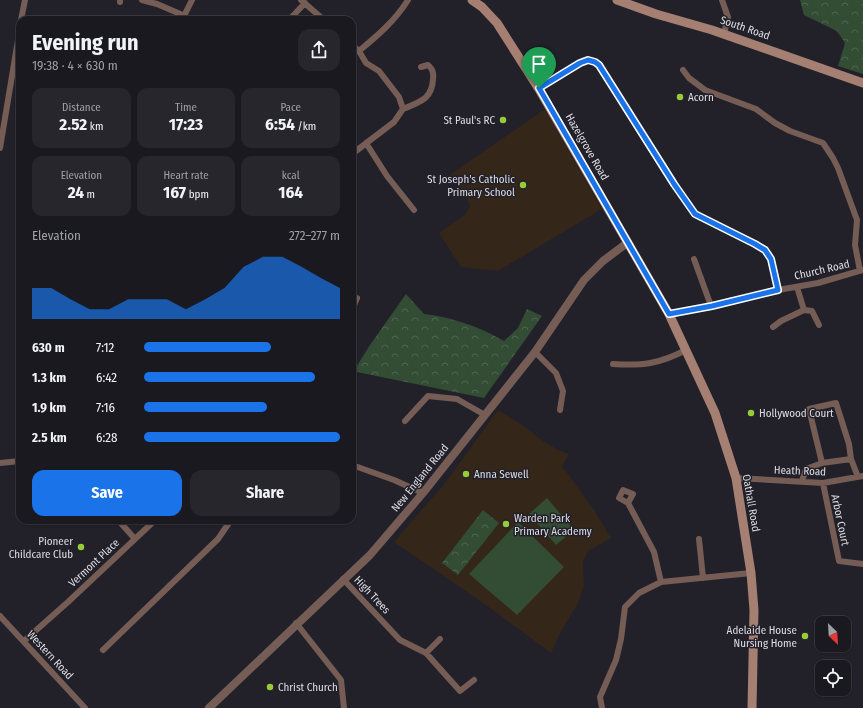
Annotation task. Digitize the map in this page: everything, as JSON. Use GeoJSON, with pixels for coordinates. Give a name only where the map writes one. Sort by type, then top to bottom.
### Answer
{"type":"FeatureCollection","features":[{"type":"Feature","properties":{"kind":"main road","name":"Hazelgrove Road"},"geometry":{"type":"LineString","coordinates":[[472,0],[482,7],[496,23],[539,88],[669,314]]}},
{"type":"Feature","properties":{"kind":"main road","name":"South Road"},"geometry":{"type":"LineString","coordinates":[[617,0],[656,14],[724,34],[863,83]]}},
{"type":"Feature","properties":{"kind":"main road","name":"Oathall Road"},"geometry":{"type":"LineString","coordinates":[[669,314],[715,413],[736,478],[751,573],[754,610],[752,708]]}},
{"type":"Feature","properties":{"kind":"street"},"geometry":{"type":"LineString","coordinates":[[22,16],[25,0]]}},
{"type":"Feature","properties":{"kind":"street"},"geometry":{"type":"LineString","coordinates":[[142,0],[158,4],[180,16]]}},
{"type":"Feature","properties":{"kind":"street"},"geometry":{"type":"LineString","coordinates":[[185,16],[192,0]]}},
{"type":"Feature","properties":{"kind":"street"},"geometry":{"type":"LineString","coordinates":[[403,109],[399,97],[379,71],[366,63],[358,51],[387,26],[408,0]]}},
{"type":"Feature","properties":{"kind":"street"},"geometry":{"type":"LineString","coordinates":[[722,0],[728,17],[724,34]]}},
{"type":"Feature","properties":{"kind":"street"},"geometry":{"type":"LineString","coordinates":[[292,16],[303,2],[319,16]]}},
{"type":"Feature","properties":{"kind":"street"},"geometry":{"type":"LineString","coordinates":[[0,148],[16,52]]}},
{"type":"Feature","properties":{"kind":"street"},"geometry":{"type":"LineString","coordinates":[[539,88],[580,63],[588,60],[599,65],[674,184],[695,214],[765,250],[771,259],[778,290]]}},
{"type":"Feature","properties":{"kind":"street"},"geometry":{"type":"LineString","coordinates":[[356,151],[394,122],[403,109],[425,99],[431,90],[434,76],[428,65],[421,67]]}},
{"type":"Feature","properties":{"kind":"street"},"geometry":{"type":"LineString","coordinates":[[683,70],[689,78],[705,90],[756,109],[775,123],[790,131],[823,142],[838,168],[857,220],[855,245],[862,271]]}},
{"type":"Feature","properties":{"kind":"street"},"geometry":{"type":"LineString","coordinates":[[366,143],[387,176],[414,210]]}},
{"type":"Feature","properties":{"kind":"street","name":"New England Road"},"geometry":{"type":"LineString","coordinates":[[209,708],[296,623],[370,555],[422,493],[535,352],[584,280],[603,261],[627,243]]}},
{"type":"Feature","properties":{"kind":"street"},"geometry":{"type":"LineString","coordinates":[[694,259],[712,306]]}},
{"type":"Feature","properties":{"kind":"street","name":"Church Road"},"geometry":{"type":"LineString","coordinates":[[669,314],[712,306],[778,290],[818,284],[862,271]]}},
{"type":"Feature","properties":{"kind":"street"},"geometry":{"type":"LineString","coordinates":[[797,287],[804,310]]}},
{"type":"Feature","properties":{"kind":"street"},"geometry":{"type":"LineString","coordinates":[[773,327],[781,321],[804,310],[812,311],[818,325]]}},
{"type":"Feature","properties":{"kind":"street"},"geometry":{"type":"LineString","coordinates":[[613,364],[636,366],[661,362],[686,350]]}},
{"type":"Feature","properties":{"kind":"street"},"geometry":{"type":"LineString","coordinates":[[535,352],[556,373],[563,391],[560,410]]}},
{"type":"Feature","properties":{"kind":"street"},"geometry":{"type":"LineString","coordinates":[[405,421],[428,396],[457,399],[485,415]]}},
{"type":"Feature","properties":{"kind":"street"},"geometry":{"type":"LineString","coordinates":[[822,462],[808,410],[836,403],[849,444],[851,459],[861,476]]}},
{"type":"Feature","properties":{"kind":"street"},"geometry":{"type":"LineString","coordinates":[[802,482],[806,468],[822,462],[851,459]]}},
{"type":"Feature","properties":{"kind":"street"},"geometry":{"type":"LineString","coordinates":[[0,463],[16,461]]}},
{"type":"Feature","properties":{"kind":"street"},"geometry":{"type":"LineString","coordinates":[[356,466],[394,480],[422,493]]}},
{"type":"Feature","properties":{"kind":"street","name":"Heath Road"},"geometry":{"type":"LineString","coordinates":[[736,478],[823,483],[861,476]]}},
{"type":"Feature","properties":{"kind":"street","name":"Arbor Court"},"geometry":{"type":"LineString","coordinates":[[823,483],[839,561],[863,564]]}},
{"type":"Feature","properties":{"kind":"street"},"geometry":{"type":"LineString","coordinates":[[628,503],[654,552],[661,582]]}},
{"type":"Feature","properties":{"kind":"street","name":"Vermont Place"},"geometry":{"type":"LineString","coordinates":[[122,524],[135,538]]}},
{"type":"Feature","properties":{"kind":"street","name":"Vermont Place"},"geometry":{"type":"LineString","coordinates":[[24,641],[68,602],[150,524]]}},
{"type":"Feature","properties":{"kind":"street"},"geometry":{"type":"LineString","coordinates":[[103,650],[218,539],[228,524]]}},
{"type":"Feature","properties":{"kind":"street"},"geometry":{"type":"LineString","coordinates":[[699,539],[703,578]]}},
{"type":"Feature","properties":{"kind":"street"},"geometry":{"type":"LineString","coordinates":[[600,707],[600,697],[616,660],[621,639],[625,607],[639,593],[661,582],[751,573]]}},
{"type":"Feature","properties":{"kind":"street","name":"High Trees"},"geometry":{"type":"LineString","coordinates":[[344,579],[400,640],[426,653],[460,690],[474,680]]}},
{"type":"Feature","properties":{"kind":"street","name":"Western Road"},"geometry":{"type":"LineString","coordinates":[[0,616],[85,708]]}},
{"type":"Feature","properties":{"kind":"street","name":"High Trees"},"geometry":{"type":"LineString","coordinates":[[385,624],[391,618]]}},
{"type":"Feature","properties":{"kind":"street"},"geometry":{"type":"LineString","coordinates":[[296,623],[341,680],[344,708]]}},
{"type":"Feature","properties":{"kind":"street"},"geometry":{"type":"LineString","coordinates":[[426,653],[440,639]]}},
{"type":"Feature","properties":{"kind":"shaded area","name":"St Joseph's Catholic Primary School"},"geometry":{"type":"Polygon","coordinates":[[[545,109],[602,209],[498,271],[461,267],[439,233],[465,215],[470,206],[466,196],[450,175],[545,109]]]}},
{"type":"Feature","properties":{"kind":"shaded area","name":"Warden Park Primary Academy"},"geometry":{"type":"Polygon","coordinates":[[[498,410],[524,426],[540,439],[558,450],[569,454],[562,466],[594,510],[611,538],[588,551],[583,562],[584,586],[578,603],[559,635],[551,653],[479,600],[394,542],[446,482],[498,410]]]}},
{"type":"Feature","properties":{"kind":"green space"},"geometry":{"type":"Polygon","coordinates":[[[800,0],[863,0],[863,74],[838,66],[845,43],[837,31],[804,15],[800,0]]]}},
{"type":"Feature","properties":{"kind":"green space"},"geometry":{"type":"Polygon","coordinates":[[[406,294],[424,314],[466,323],[504,341],[518,328],[527,309],[542,316],[484,398],[357,372],[356,367],[406,294]]]}},
{"type":"Feature","properties":{"kind":"green space"},"geometry":{"type":"Polygon","coordinates":[[[547,498],[574,530],[556,545],[529,514],[547,498]]]}},
{"type":"Feature","properties":{"kind":"green space"},"geometry":{"type":"Polygon","coordinates":[[[483,510],[499,523],[458,575],[442,563],[483,510]]]}},
{"type":"Feature","properties":{"kind":"green space"},"geometry":{"type":"Polygon","coordinates":[[[518,522],[564,567],[517,615],[469,574],[518,522]]]}},
{"type":"Feature","properties":{"kind":"place","name":"Acorn"},"geometry":{"type":"Point","coordinates":[680,97]}},
{"type":"Feature","properties":{"kind":"place","name":"St Paul's RC"},"geometry":{"type":"Point","coordinates":[503,120]}},
{"type":"Feature","properties":{"kind":"place","name":"St Joseph's Catholic Primary School"},"geometry":{"type":"Point","coordinates":[523,185]}},
{"type":"Feature","properties":{"kind":"place","name":"Hollywood Court"},"geometry":{"type":"Point","coordinates":[751,413]}},
{"type":"Feature","properties":{"kind":"place","name":"Anna Sewell"},"geometry":{"type":"Point","coordinates":[466,474]}},
{"type":"Feature","properties":{"kind":"place","name":"Warden Park Primary Academy"},"geometry":{"type":"Point","coordinates":[506,524]}},
{"type":"Feature","properties":{"kind":"place","name":"Pioneer Childcare Club"},"geometry":{"type":"Point","coordinates":[81,547]}},
{"type":"Feature","properties":{"kind":"place","name":"Adelaide House Nursing Home"},"geometry":{"type":"Point","coordinates":[805,636]}},
{"type":"Feature","properties":{"kind":"place","name":"Christ Church"},"geometry":{"type":"Point","coordinates":[270,687]}},
{"type":"Feature","properties":{"kind":"route"},"geometry":{"type":"LineString","coordinates":[[588,60],[599,65],[674,184],[695,214],[765,250],[771,259],[778,290],[712,306],[669,314],[539,88],[580,63],[588,60]]}}]}
